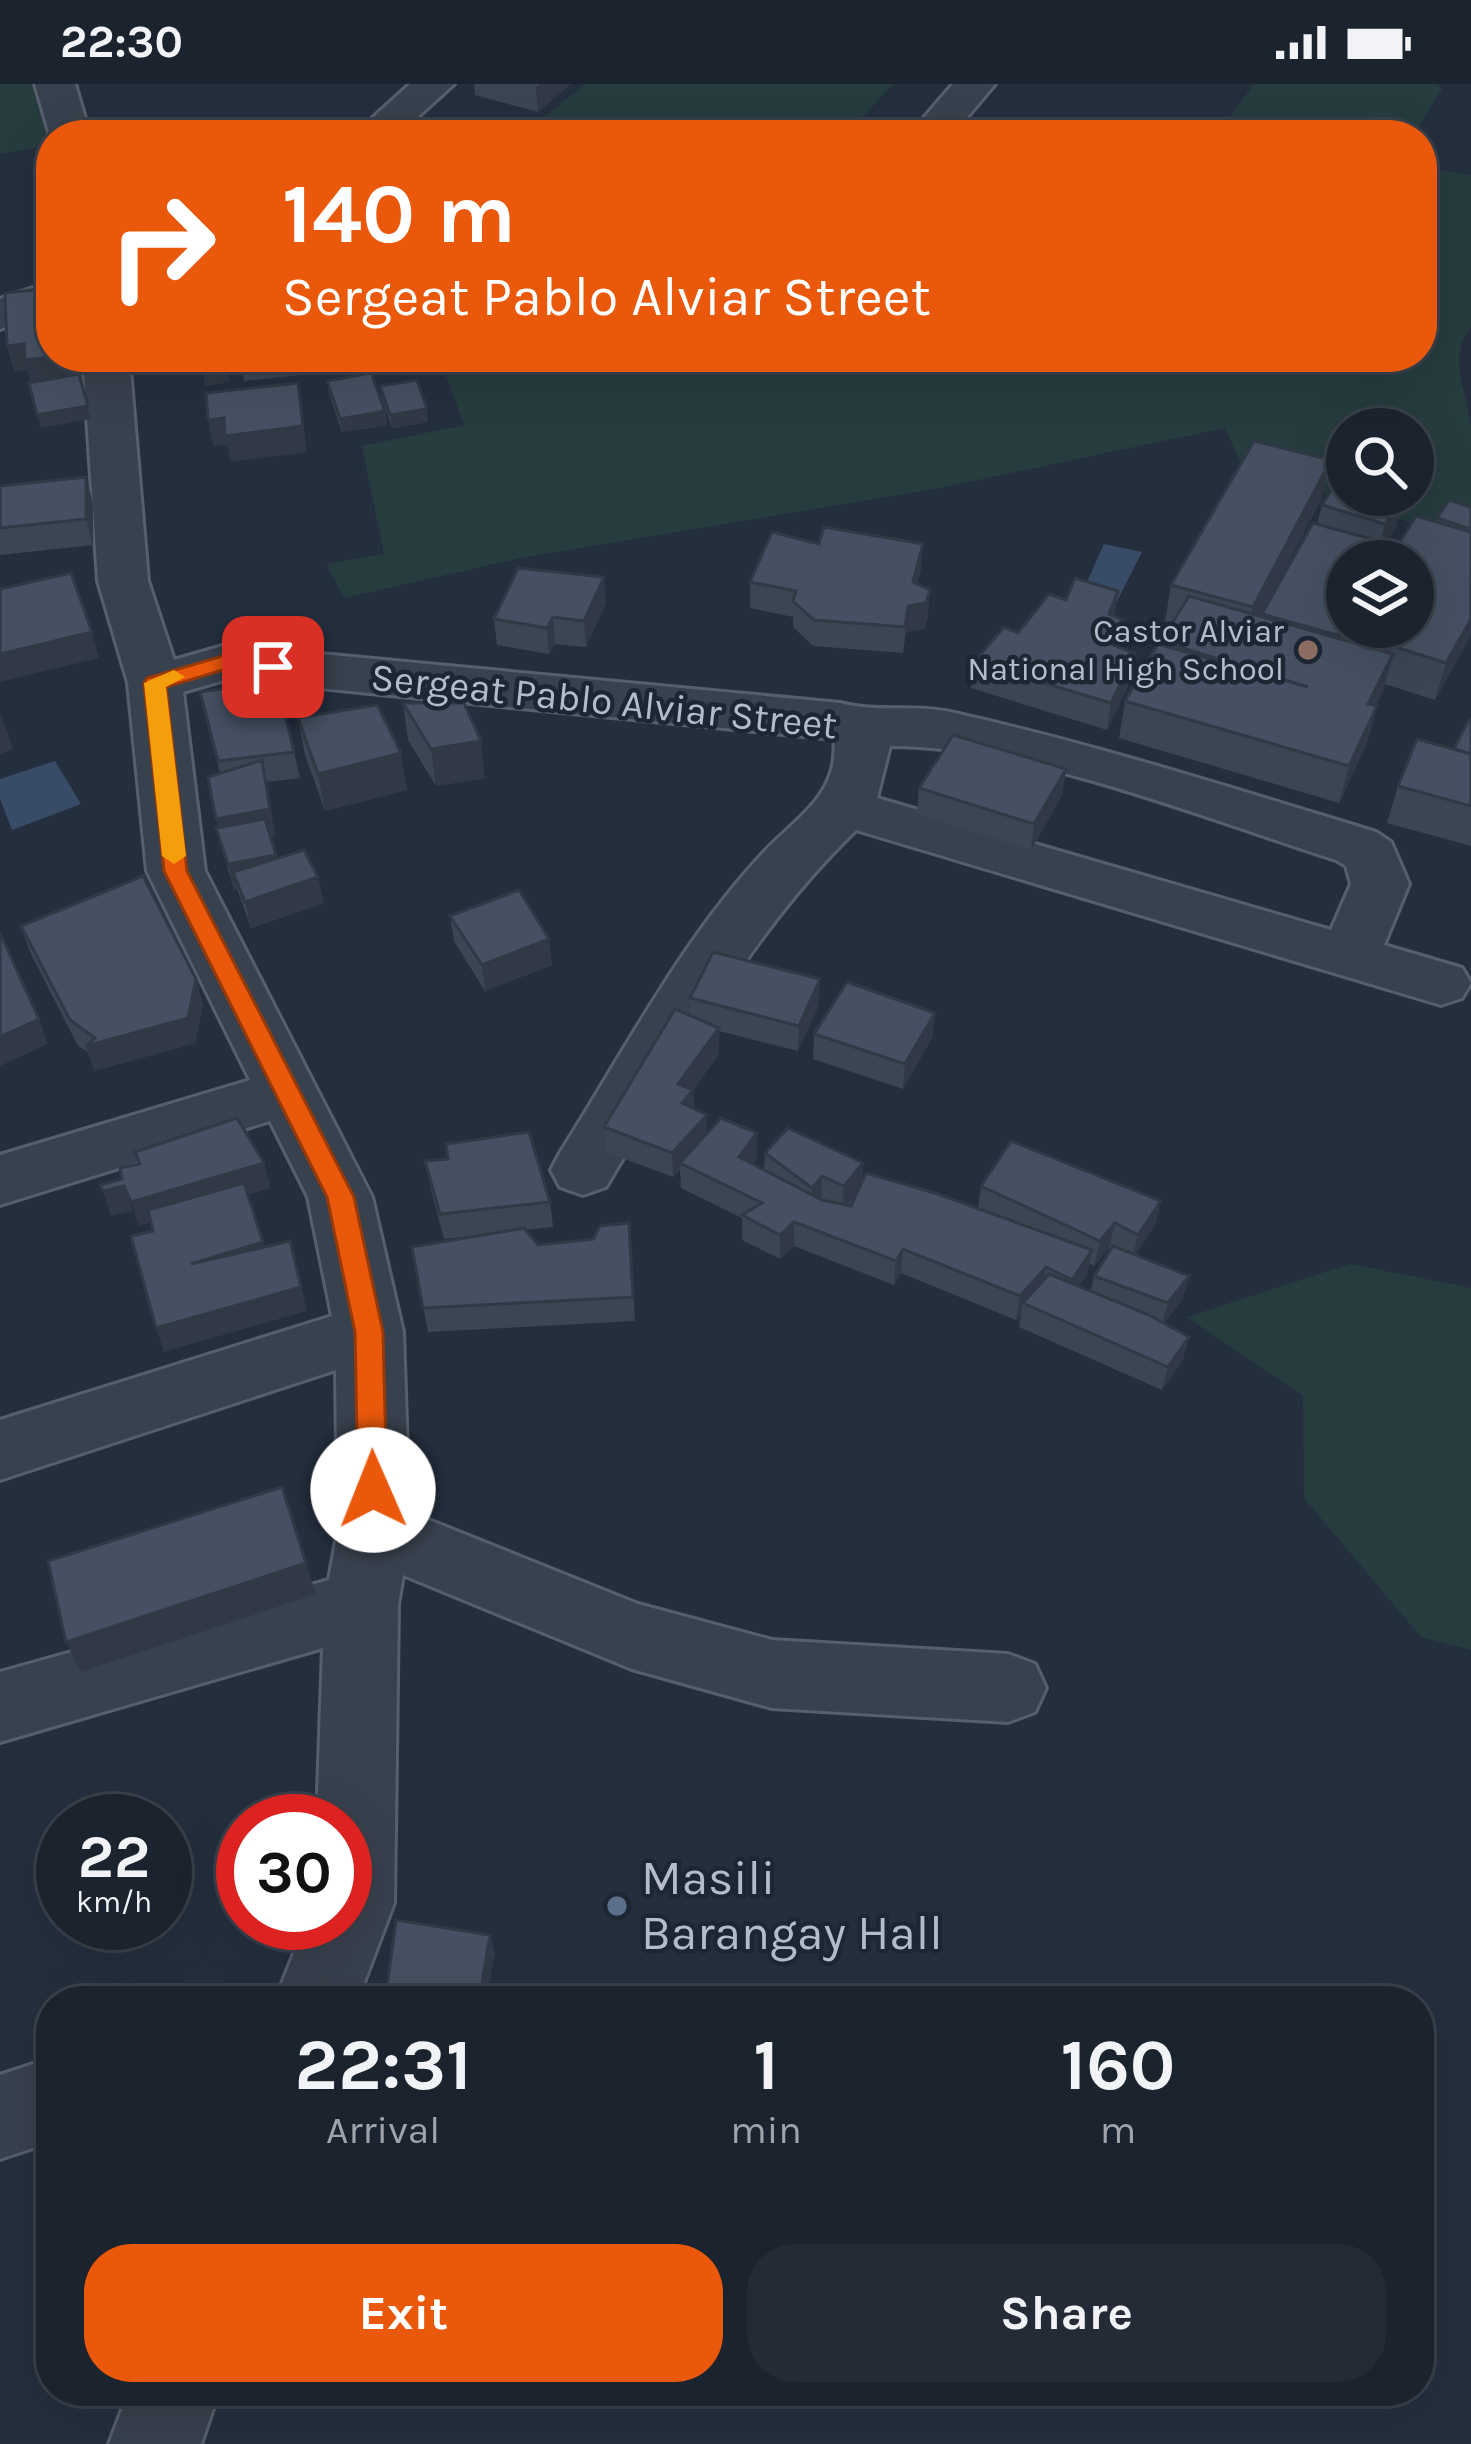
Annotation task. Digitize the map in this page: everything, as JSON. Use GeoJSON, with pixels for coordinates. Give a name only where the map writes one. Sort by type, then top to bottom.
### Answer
{"type":"FeatureCollection","features":[{"type":"Feature","properties":{"kind":"street"},"geometry":{"type":"LineString","coordinates":[[55,84],[65,120]]}},
{"type":"Feature","properties":{"kind":"street"},"geometry":{"type":"LineString","coordinates":[[391,120],[434,84]]}},
{"type":"Feature","properties":{"kind":"street"},"geometry":{"type":"LineString","coordinates":[[943,120],[975,84]]}},
{"type":"Feature","properties":{"kind":"street"},"geometry":{"type":"LineString","coordinates":[[0,315],[36,301]]}},
{"type":"Feature","properties":{"kind":"street"},"geometry":{"type":"LineString","coordinates":[[106,372],[103,584],[154,683],[176,871],[340,1197],[369,1332],[374,1530],[361,1604],[354,1903],[322,1986]]}},
{"type":"Feature","properties":{"kind":"street","name":"Sergeat Pablo Alviar Street"},"geometry":{"type":"LineString","coordinates":[[154,683],[226,662],[840,721],[856,728],[863,744],[846,808]]}},
{"type":"Feature","properties":{"kind":"street"},"geometry":{"type":"LineString","coordinates":[[856,728],[942,728],[1116,771],[1356,846],[1371,856],[1379,884],[1348,959]]}},
{"type":"Feature","properties":{"kind":"street"},"geometry":{"type":"LineString","coordinates":[[583,1170],[710,965],[783,867],[846,808],[1441,983]]}},
{"type":"Feature","properties":{"kind":"street"},"geometry":{"type":"LineString","coordinates":[[0,1180],[286,1093]]}},
{"type":"Feature","properties":{"kind":"street"},"geometry":{"type":"LineString","coordinates":[[0,1450],[369,1332]]}},
{"type":"Feature","properties":{"kind":"street"},"geometry":{"type":"LineString","coordinates":[[374,1530],[632,1636],[772,1674],[1008,1688]]}},
{"type":"Feature","properties":{"kind":"street"},"geometry":{"type":"LineString","coordinates":[[0,1707],[361,1604]]}},
{"type":"Feature","properties":{"kind":"street"},"geometry":{"type":"LineString","coordinates":[[0,2116],[36,2105]]}},
{"type":"Feature","properties":{"kind":"street"},"geometry":{"type":"LineString","coordinates":[[155,2444],[169,2406]]}},
{"type":"Feature","properties":{"kind":"green space"},"geometry":{"type":"Polygon","coordinates":[[[0,84],[55,84],[53,120],[36,120],[36,148],[0,154],[0,84]]]}},
{"type":"Feature","properties":{"kind":"green space"},"geometry":{"type":"Polygon","coordinates":[[[585,84],[893,84],[860,120],[541,120],[585,84]]]}},
{"type":"Feature","properties":{"kind":"green space"},"geometry":{"type":"Polygon","coordinates":[[[1254,84],[1437,84],[1442,89],[1422,120],[1228,120],[1254,84]]]}},
{"type":"Feature","properties":{"kind":"green space"},"geometry":{"type":"Polygon","coordinates":[[[1437,170],[1471,175],[1471,327],[1459,364],[1471,428],[1471,544],[1390,516],[1434,516],[1434,408],[1326,408],[1326,494],[1241,464],[1225,428],[940,488],[521,558],[344,598],[326,564],[384,554],[362,446],[464,425],[445,372],[1437,372],[1437,170]]]}},
{"type":"Feature","properties":{"kind":"green space"},"geometry":{"type":"Polygon","coordinates":[[[1350,1264],[1471,1288],[1471,1650],[1421,1637],[1304,1498],[1303,1396],[1187,1317],[1350,1264]]]}},
{"type":"Feature","properties":{"kind":"water"},"geometry":{"type":"Polygon","coordinates":[[[1104,544],[1142,552],[1114,607],[1079,600],[1104,544]]]}},
{"type":"Feature","properties":{"kind":"water"},"geometry":{"type":"Polygon","coordinates":[[[55,761],[81,804],[12,830],[0,799],[0,779],[55,761]]]}},
{"type":"Feature","properties":{"kind":"building"},"geometry":{"type":"Polygon","coordinates":[[[36,290],[36,359],[25,360],[24,344],[7,346],[5,293],[36,290]]]}},
{"type":"Feature","properties":{"kind":"building"},"geometry":{"type":"Polygon","coordinates":[[[371,373],[385,411],[340,419],[327,381],[371,373]]]}},
{"type":"Feature","properties":{"kind":"building"},"geometry":{"type":"Polygon","coordinates":[[[79,374],[88,406],[37,415],[29,383],[79,374]]]}},
{"type":"Feature","properties":{"kind":"building"},"geometry":{"type":"Polygon","coordinates":[[[417,380],[427,409],[390,415],[380,386],[417,380]]]}},
{"type":"Feature","properties":{"kind":"building"},"geometry":{"type":"Polygon","coordinates":[[[298,383],[303,426],[225,436],[224,418],[208,420],[206,393],[298,383]]]}},
{"type":"Feature","properties":{"kind":"building"},"geometry":{"type":"Polygon","coordinates":[[[1254,441],[1326,459],[1326,469],[1253,607],[1171,585],[1254,441]]]}},
{"type":"Feature","properties":{"kind":"building"},"geometry":{"type":"Polygon","coordinates":[[[86,477],[86,519],[0,528],[0,486],[86,477]]]}},
{"type":"Feature","properties":{"kind":"building"},"geometry":{"type":"Polygon","coordinates":[[[1449,500],[1471,507],[1471,529],[1437,518],[1449,500]]]}},
{"type":"Feature","properties":{"kind":"building"},"geometry":{"type":"Polygon","coordinates":[[[1358,516],[1390,516],[1385,524],[1358,516]]]}},
{"type":"Feature","properties":{"kind":"building"},"geometry":{"type":"Polygon","coordinates":[[[1416,516],[1471,532],[1471,619],[1446,663],[1399,648],[1434,648],[1434,540],[1401,540],[1416,516]]]}},
{"type":"Feature","properties":{"kind":"building"},"geometry":{"type":"Polygon","coordinates":[[[1313,523],[1375,540],[1326,540],[1326,632],[1262,614],[1313,523]]]}},
{"type":"Feature","properties":{"kind":"building"},"geometry":{"type":"Polygon","coordinates":[[[824,527],[923,544],[913,582],[930,590],[926,603],[908,606],[905,627],[814,620],[793,601],[796,591],[750,582],[772,532],[819,544],[824,527]]]}},
{"type":"Feature","properties":{"kind":"building"},"geometry":{"type":"Polygon","coordinates":[[[518,568],[604,577],[584,621],[553,617],[547,628],[494,619],[518,568]]]}},
{"type":"Feature","properties":{"kind":"building"},"geometry":{"type":"Polygon","coordinates":[[[71,573],[92,632],[0,654],[0,589],[71,573]]]}},
{"type":"Feature","properties":{"kind":"building"},"geometry":{"type":"Polygon","coordinates":[[[1075,578],[1118,591],[1109,614],[1123,620],[1102,640],[1135,654],[1111,703],[974,662],[1004,627],[1018,633],[1049,594],[1066,600],[1075,578]]]}},
{"type":"Feature","properties":{"kind":"building"},"geometry":{"type":"Polygon","coordinates":[[[1189,596],[1326,635],[1326,648],[1372,648],[1393,654],[1368,704],[1377,706],[1349,766],[1125,701],[1158,644],[1308,687],[1161,641],[1189,596]]]}},
{"type":"Feature","properties":{"kind":"building"},"geometry":{"type":"Polygon","coordinates":[[[277,681],[294,752],[218,761],[200,692],[277,681]]]}},
{"type":"Feature","properties":{"kind":"building"},"geometry":{"type":"Polygon","coordinates":[[[403,703],[464,703],[481,741],[431,749],[403,703]]]}},
{"type":"Feature","properties":{"kind":"building"},"geometry":{"type":"Polygon","coordinates":[[[377,705],[401,753],[318,774],[298,718],[377,705]]]}},
{"type":"Feature","properties":{"kind":"building"},"geometry":{"type":"Polygon","coordinates":[[[1471,720],[1471,754],[1454,749],[1471,720]]]}},
{"type":"Feature","properties":{"kind":"building"},"geometry":{"type":"Polygon","coordinates":[[[953,735],[1066,769],[1034,824],[919,788],[953,735]]]}},
{"type":"Feature","properties":{"kind":"building"},"geometry":{"type":"Polygon","coordinates":[[[1417,739],[1471,754],[1471,806],[1398,786],[1417,739]]]}},
{"type":"Feature","properties":{"kind":"building"},"geometry":{"type":"Polygon","coordinates":[[[262,760],[270,809],[216,819],[208,777],[262,760]]]}},
{"type":"Feature","properties":{"kind":"building"},"geometry":{"type":"Polygon","coordinates":[[[265,819],[276,855],[228,864],[216,828],[265,819]]]}},
{"type":"Feature","properties":{"kind":"building"},"geometry":{"type":"Polygon","coordinates":[[[304,850],[318,877],[245,902],[233,872],[304,850]]]}},
{"type":"Feature","properties":{"kind":"building"},"geometry":{"type":"Polygon","coordinates":[[[143,876],[196,979],[188,1018],[86,1046],[95,1038],[70,1020],[21,926],[143,876]]]}},
{"type":"Feature","properties":{"kind":"building"},"geometry":{"type":"Polygon","coordinates":[[[519,890],[549,939],[482,965],[450,916],[519,890]]]}},
{"type":"Feature","properties":{"kind":"building"},"geometry":{"type":"Polygon","coordinates":[[[0,933],[39,1019],[0,1037],[0,933]]]}},
{"type":"Feature","properties":{"kind":"building"},"geometry":{"type":"Polygon","coordinates":[[[713,952],[820,979],[799,1026],[690,998],[713,952]]]}},
{"type":"Feature","properties":{"kind":"building"},"geometry":{"type":"Polygon","coordinates":[[[847,982],[935,1013],[905,1064],[814,1034],[847,982]]]}},
{"type":"Feature","properties":{"kind":"building"},"geometry":{"type":"Polygon","coordinates":[[[675,1009],[719,1028],[678,1084],[693,1090],[682,1103],[707,1115],[672,1153],[604,1127],[675,1009]]]}},
{"type":"Feature","properties":{"kind":"building"},"geometry":{"type":"Polygon","coordinates":[[[237,1118],[264,1163],[131,1202],[124,1186],[103,1191],[100,1185],[122,1179],[120,1168],[140,1164],[135,1152],[237,1118]]]}},
{"type":"Feature","properties":{"kind":"building"},"geometry":{"type":"Polygon","coordinates":[[[721,1118],[757,1133],[739,1157],[822,1200],[851,1206],[866,1173],[1092,1250],[1072,1280],[1046,1267],[1020,1296],[903,1249],[896,1261],[794,1222],[780,1235],[742,1215],[762,1203],[680,1163],[721,1118]]]}},
{"type":"Feature","properties":{"kind":"building"},"geometry":{"type":"Polygon","coordinates":[[[788,1128],[863,1163],[844,1186],[822,1176],[812,1188],[765,1153],[788,1128]]]}},
{"type":"Feature","properties":{"kind":"building"},"geometry":{"type":"Polygon","coordinates":[[[529,1132],[550,1202],[440,1214],[425,1161],[448,1159],[446,1144],[529,1132]]]}},
{"type":"Feature","properties":{"kind":"building"},"geometry":{"type":"Polygon","coordinates":[[[1011,1141],[1161,1201],[1138,1235],[1115,1223],[1100,1241],[981,1186],[1011,1141]]]}},
{"type":"Feature","properties":{"kind":"building"},"geometry":{"type":"Polygon","coordinates":[[[244,1183],[263,1242],[191,1264],[290,1241],[301,1287],[156,1328],[131,1236],[153,1231],[148,1210],[244,1183]]]}},
{"type":"Feature","properties":{"kind":"building"},"geometry":{"type":"Polygon","coordinates":[[[629,1223],[633,1297],[423,1308],[412,1247],[524,1228],[538,1245],[593,1239],[600,1226],[629,1223]]]}},
{"type":"Feature","properties":{"kind":"building"},"geometry":{"type":"Polygon","coordinates":[[[1113,1246],[1189,1276],[1168,1303],[1094,1276],[1113,1246]]]}},
{"type":"Feature","properties":{"kind":"building"},"geometry":{"type":"Polygon","coordinates":[[[1049,1274],[1149,1315],[1189,1337],[1168,1367],[1023,1303],[1049,1274]]]}},
{"type":"Feature","properties":{"kind":"building"},"geometry":{"type":"Polygon","coordinates":[[[282,1487],[306,1563],[66,1642],[48,1561],[282,1487]]]}},
{"type":"Feature","properties":{"kind":"building"},"geometry":{"type":"Polygon","coordinates":[[[396,1920],[490,1935],[482,1986],[387,1986],[396,1920]]]}},
{"type":"Feature","properties":{"kind":"slow traffic"},"geometry":{"type":"LineString","coordinates":[[174,677],[154,683],[174,856]]}},
{"type":"Feature","properties":{"kind":"place","name":"Castor Alviar National High School"},"geometry":{"type":"Point","coordinates":[1308,650]}},
{"type":"Feature","properties":{"kind":"place","name":"Masili Barangay Hall"},"geometry":{"type":"Point","coordinates":[617,1906]}},
{"type":"Feature","properties":{"kind":"route"},"geometry":{"type":"LineString","coordinates":[[273,667],[226,662],[154,683],[176,871],[340,1197],[369,1332],[373,1490]]}}]}
